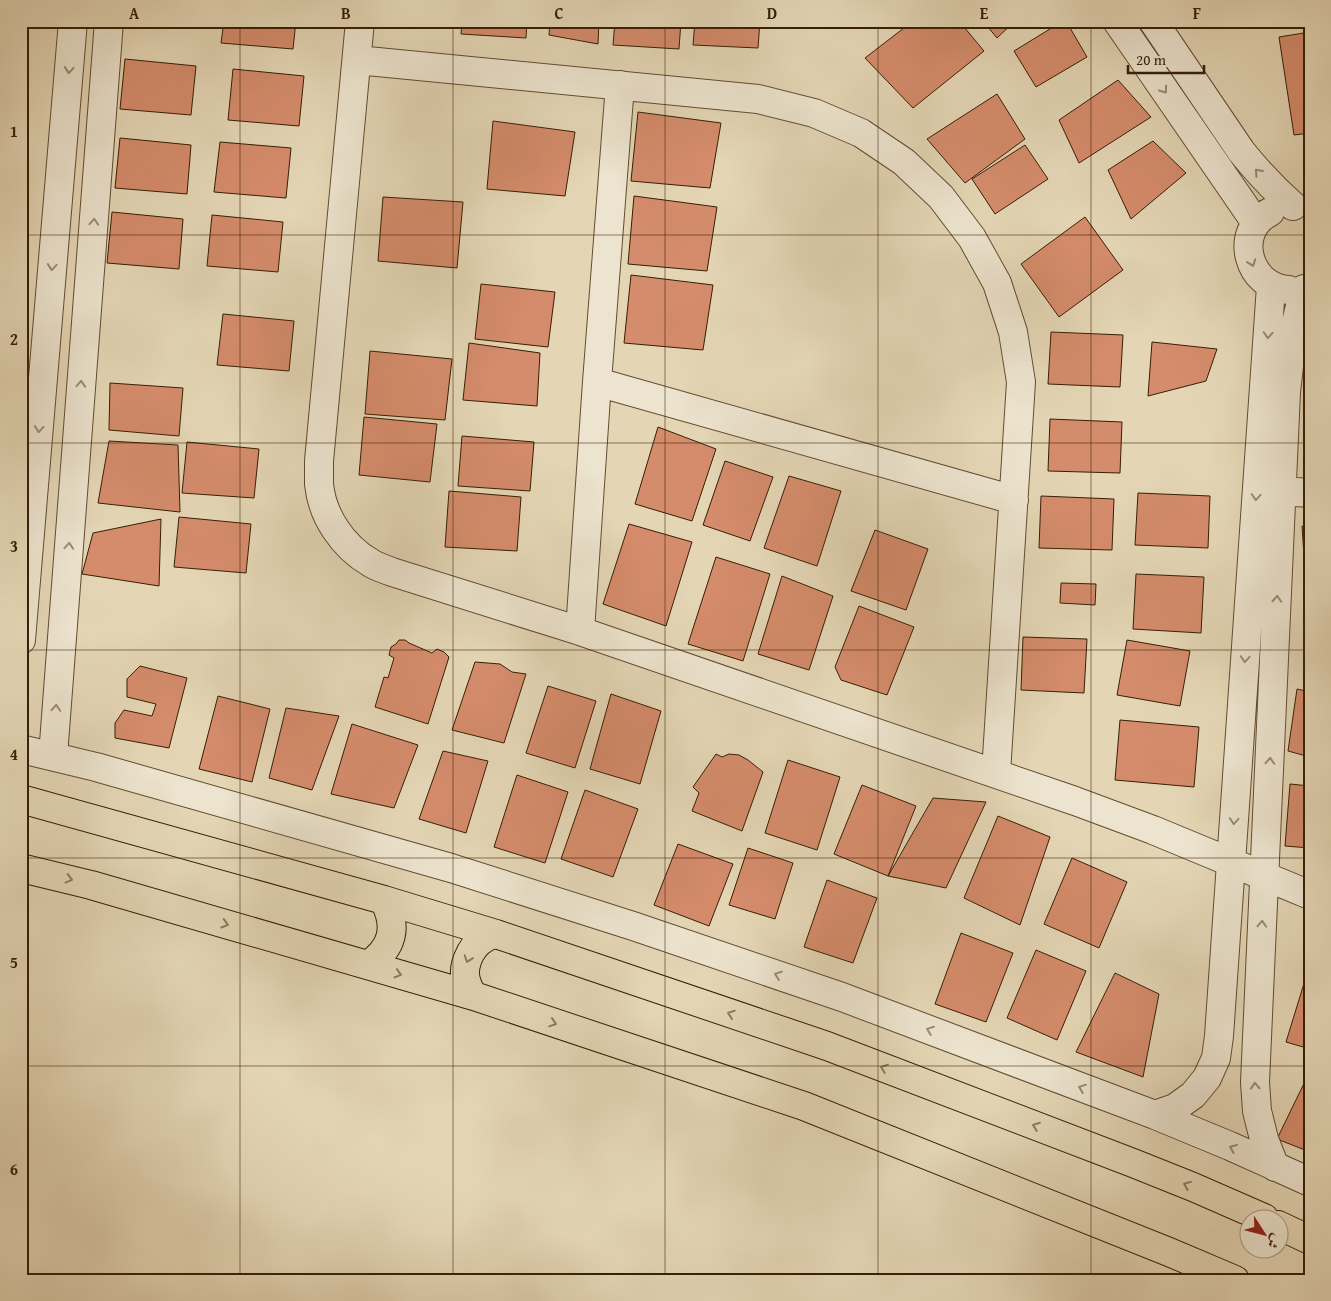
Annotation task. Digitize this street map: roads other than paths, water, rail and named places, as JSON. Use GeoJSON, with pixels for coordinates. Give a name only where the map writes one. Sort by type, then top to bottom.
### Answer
{"type":"FeatureCollection","features":[{"type":"Feature","properties":{"kind":"main road"},"geometry":{"type":"LineString","coordinates":[[21,799],[384,900],[496,934],[827,1046],[1133,1163],[1241,1208]]}},
{"type":"Feature","properties":{"kind":"main road"},"geometry":{"type":"LineString","coordinates":[[21,868],[91,885],[474,996],[804,1106],[1136,1238],[1235,1280]]}},
{"type":"Feature","properties":{"kind":"main road"},"geometry":{"type":"LineString","coordinates":[[368,965],[378,958],[386,948],[391,936],[390,911],[384,900]]}},
{"type":"Feature","properties":{"kind":"main road"},"geometry":{"type":"LineString","coordinates":[[474,996],[467,985],[465,972],[467,959],[473,948],[484,939],[496,934]]}},
{"type":"Feature","properties":{"kind":"main road"},"geometry":{"type":"LineString","coordinates":[[1288,1230],[1310,1240]]}},
{"type":"Feature","properties":{"kind":"street"},"geometry":{"type":"LineString","coordinates":[[21,640],[73,21]]}},
{"type":"Feature","properties":{"kind":"street"},"geometry":{"type":"LineString","coordinates":[[52,756],[109,21]]}},
{"type":"Feature","properties":{"kind":"street"},"geometry":{"type":"LineString","coordinates":[[360,21],[319,461],[319,485],[325,508],[336,530],[351,548],[370,563],[392,572],[580,630],[996,773],[1153,830],[1310,895]]}},
{"type":"Feature","properties":{"kind":"street"},"geometry":{"type":"LineString","coordinates":[[1117,21],[1256,223]]}},
{"type":"Feature","properties":{"kind":"street"},"geometry":{"type":"LineString","coordinates":[[1153,21],[1241,152],[1268,183],[1301,208]]}},
{"type":"Feature","properties":{"kind":"street"},"geometry":{"type":"LineString","coordinates":[[357,60],[758,99],[814,112],[861,133],[904,162],[941,197],[972,238],[997,283],[1013,332],[1021,382],[996,773]]}},
{"type":"Feature","properties":{"kind":"street"},"geometry":{"type":"LineString","coordinates":[[580,630],[620,85]]}},
{"type":"Feature","properties":{"kind":"street"},"geometry":{"type":"LineString","coordinates":[[1301,208],[1279,208],[1273,210],[1256,223],[1249,242],[1249,253],[1251,263],[1256,272],[1262,280],[1271,286],[1293,291],[1307,287]]}},
{"type":"Feature","properties":{"kind":"street"},"geometry":{"type":"LineString","coordinates":[[1154,1115],[1175,1108],[1193,1095],[1207,1078],[1216,1058],[1271,286]]}},
{"type":"Feature","properties":{"kind":"street"},"geometry":{"type":"LineString","coordinates":[[1275,1167],[1264,1139],[1257,1111],[1255,1082],[1288,366],[1292,340],[1307,287]]}},
{"type":"Feature","properties":{"kind":"street"},"geometry":{"type":"LineString","coordinates":[[597,382],[1014,500]]}},
{"type":"Feature","properties":{"kind":"street"},"geometry":{"type":"LineString","coordinates":[[1281,491],[1310,493]]}},
{"type":"Feature","properties":{"kind":"street"},"geometry":{"type":"LineString","coordinates":[[21,749],[96,767],[451,868],[633,926],[842,997],[1154,1115],[1310,1182]]}}]}
